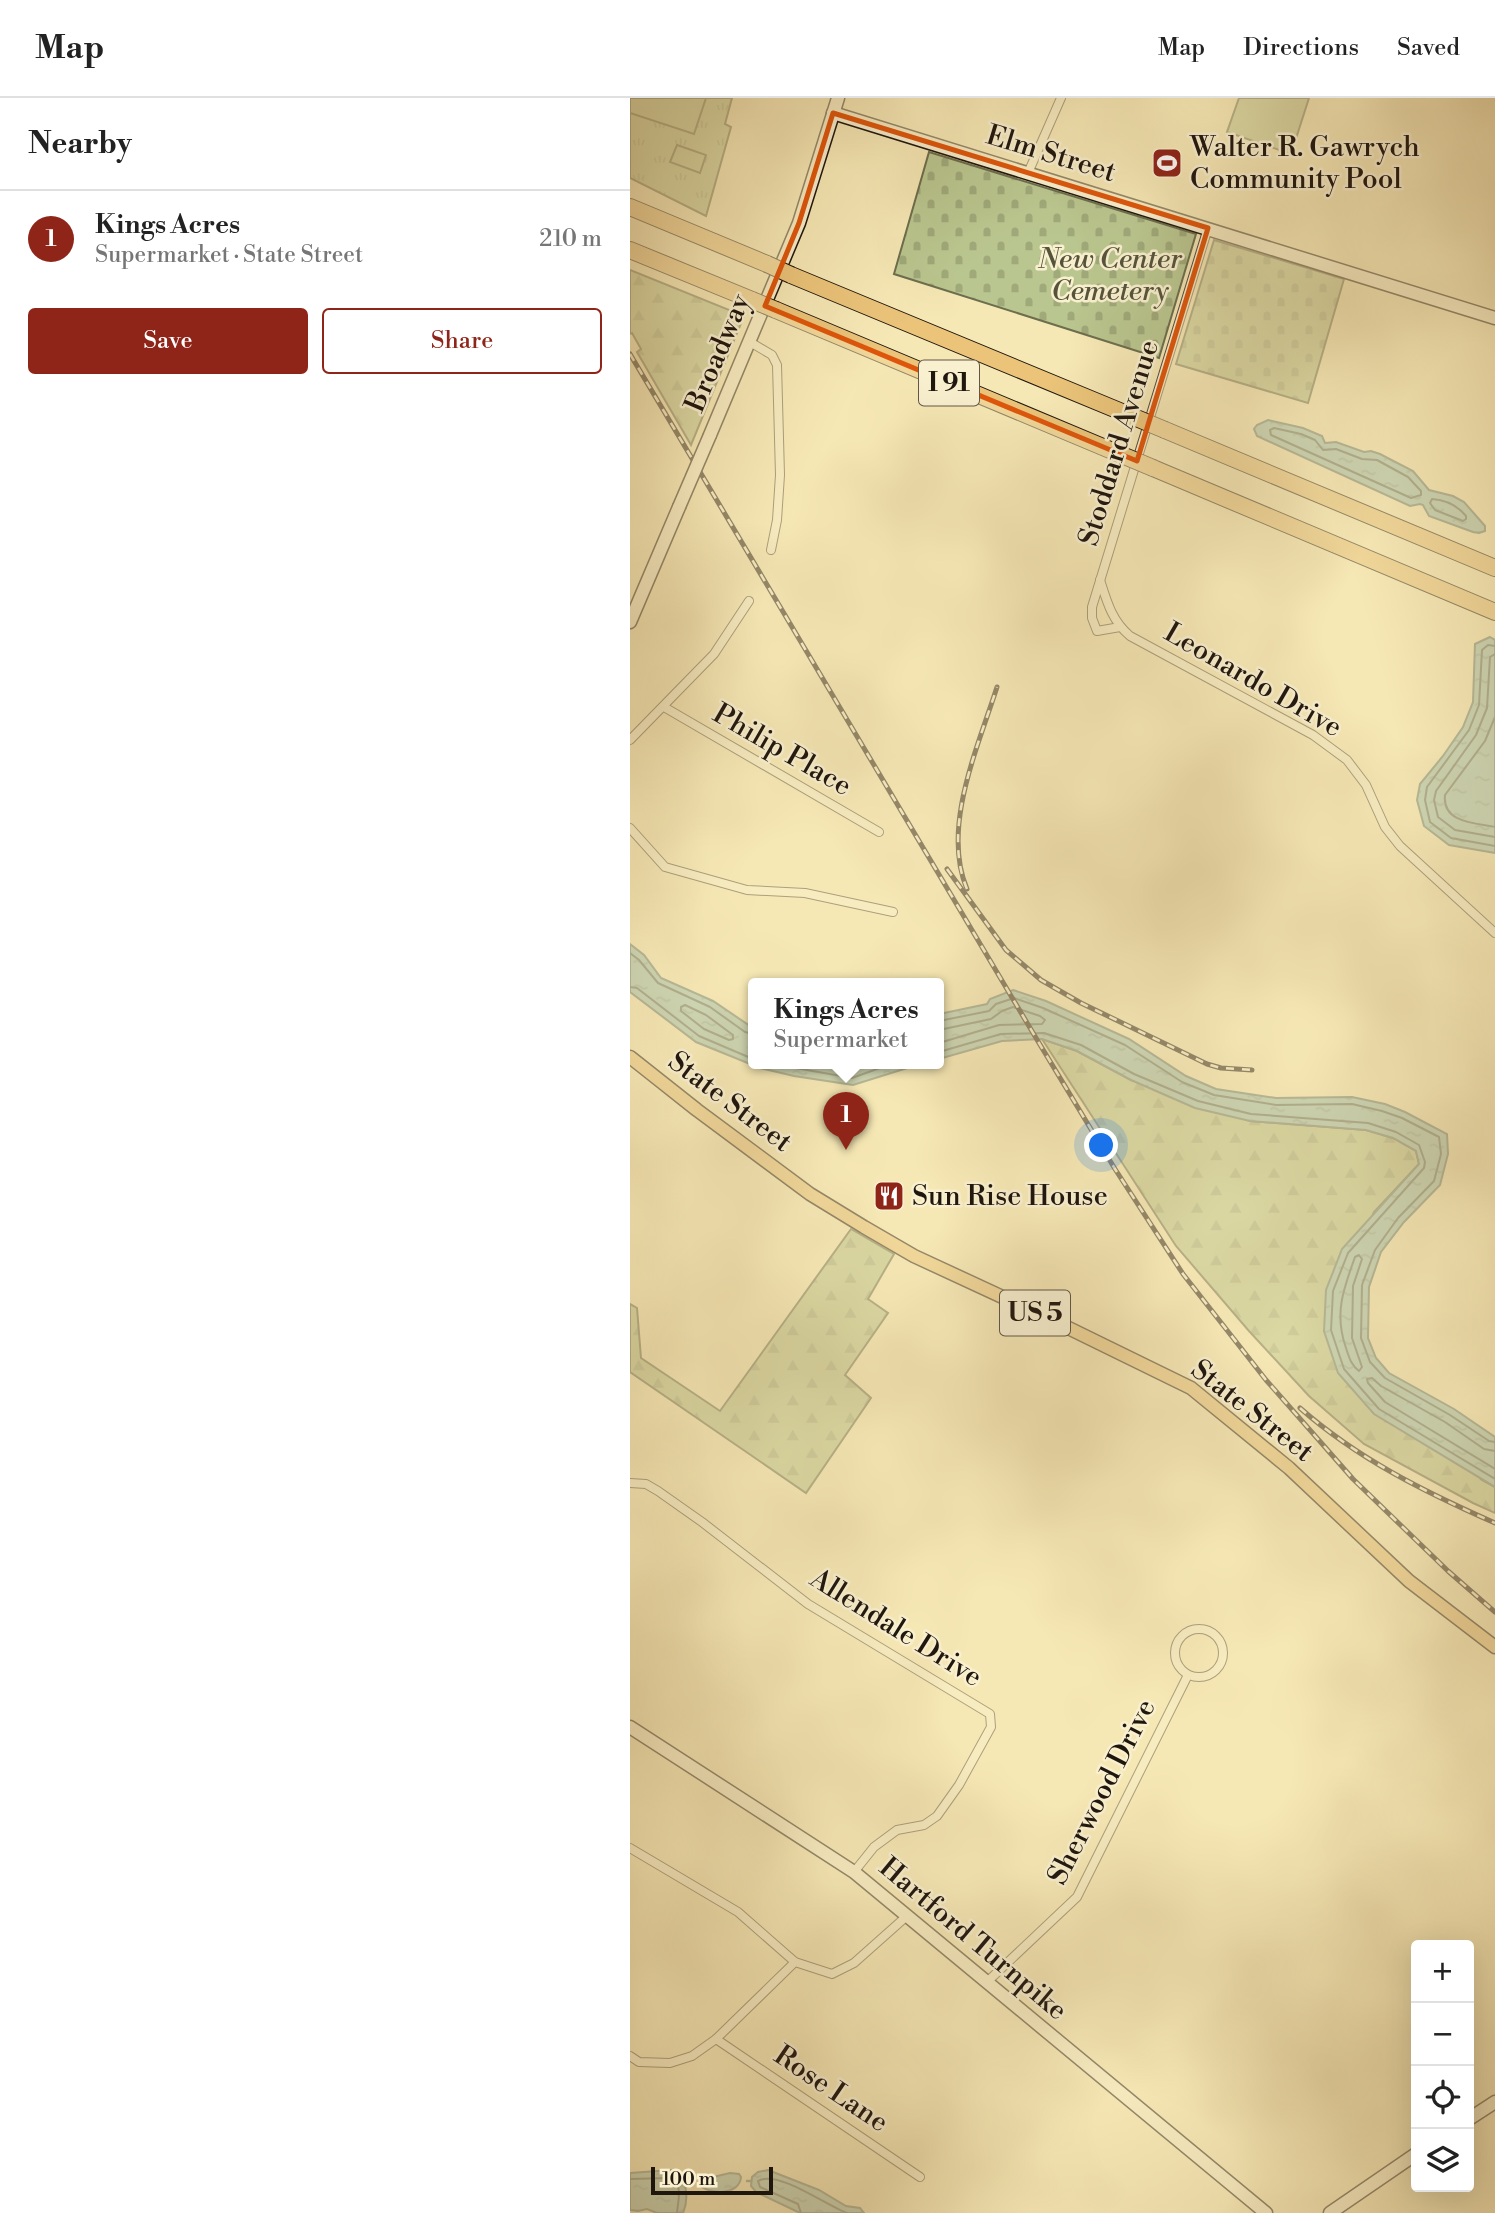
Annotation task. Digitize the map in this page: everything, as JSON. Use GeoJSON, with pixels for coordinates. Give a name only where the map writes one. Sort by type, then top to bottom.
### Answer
{"type":"FeatureCollection","features":[{"type":"Feature","properties":{"kind":"highway"},"geometry":{"type":"LineString","coordinates":[[630,195],[657,208],[677,227]]}},
{"type":"Feature","properties":{"kind":"highway","name":"I 91"},"geometry":{"type":"LineString","coordinates":[[630,207],[1495,568]]}},
{"type":"Feature","properties":{"kind":"highway","name":"I 91"},"geometry":{"type":"LineString","coordinates":[[630,250],[1495,612]]}},
{"type":"Feature","properties":{"kind":"main road","name":"Broadway"},"geometry":{"type":"LineString","coordinates":[[630,622],[799,223],[838,98]]}},
{"type":"Feature","properties":{"kind":"main road","name":"Elm Street"},"geometry":{"type":"LineString","coordinates":[[833,113],[1495,318]]}},
{"type":"Feature","properties":{"kind":"main road","name":"State Street"},"geometry":{"type":"LineString","coordinates":[[630,1057],[774,1168],[864,1227],[914,1256],[1191,1388],[1289,1468],[1409,1581],[1495,1647]]}},
{"type":"Feature","properties":{"kind":"main road","name":"Hartford Turnpike"},"geometry":{"type":"LineString","coordinates":[[630,1727],[854,1872],[1266,2213]]}},
{"type":"Feature","properties":{"kind":"main road"},"geometry":{"type":"LineString","coordinates":[[1474,2116],[1495,2102]]}},
{"type":"Feature","properties":{"kind":"main road"},"geometry":{"type":"LineString","coordinates":[[1330,2213],[1411,2157]]}},
{"type":"Feature","properties":{"kind":"street"},"geometry":{"type":"LineString","coordinates":[[1028,173],[1061,98]]}},
{"type":"Feature","properties":{"kind":"street","name":"Stoddard Avenue"},"geometry":{"type":"LineString","coordinates":[[1097,631],[1092,612],[1100,580],[1208,228]]}},
{"type":"Feature","properties":{"kind":"street"},"geometry":{"type":"LineString","coordinates":[[750,342],[772,355],[777,365],[780,475],[777,520],[771,550]]}},
{"type":"Feature","properties":{"kind":"street","name":"Leonardo Drive"},"geometry":{"type":"LineString","coordinates":[[1100,580],[1110,611],[1120,627],[1134,638],[1312,735],[1347,760],[1366,785],[1385,827],[1400,846],[1495,933]]}},
{"type":"Feature","properties":{"kind":"street"},"geometry":{"type":"LineString","coordinates":[[630,740],[715,654],[749,601]]}},
{"type":"Feature","properties":{"kind":"street","name":"Leonardo Drive"},"geometry":{"type":"LineString","coordinates":[[1097,631],[1120,627]]}},
{"type":"Feature","properties":{"kind":"street","name":"Philip Place"},"geometry":{"type":"LineString","coordinates":[[664,708],[878,832]]}},
{"type":"Feature","properties":{"kind":"street"},"geometry":{"type":"LineString","coordinates":[[630,828],[665,867],[747,890],[805,893],[893,912]]}},
{"type":"Feature","properties":{"kind":"street","name":"Allendale Drive"},"geometry":{"type":"LineString","coordinates":[[630,1483],[646,1484],[659,1491],[808,1604],[990,1714],[991,1727],[959,1785],[937,1816],[924,1825],[897,1830],[874,1847],[854,1872]]}},
{"type":"Feature","properties":{"kind":"street"},"geometry":{"type":"LineString","coordinates":[[1196,1629],[1210,1632],[1222,1644],[1222,1661],[1212,1674],[1196,1678],[1188,1675],[1177,1664],[1175,1649],[1178,1642],[1188,1631],[1196,1629]]}},
{"type":"Feature","properties":{"kind":"street","name":"Sherwood Drive"},"geometry":{"type":"LineString","coordinates":[[988,1982],[1077,1897],[1188,1675]]}},
{"type":"Feature","properties":{"kind":"street"},"geometry":{"type":"LineString","coordinates":[[630,1848],[738,1912],[795,1962],[832,1974],[854,1963],[908,1915]]}},
{"type":"Feature","properties":{"kind":"street"},"geometry":{"type":"LineString","coordinates":[[630,2056],[639,2062],[670,2063],[692,2056],[716,2039],[795,1962]]}},
{"type":"Feature","properties":{"kind":"street","name":"Rose Lane"},"geometry":{"type":"LineString","coordinates":[[716,2039],[920,2177]]}},
{"type":"Feature","properties":{"kind":"highlighted area"},"geometry":{"type":"Polygon","coordinates":[[[833,113],[1208,228],[1137,461],[765,306],[799,223],[833,113]]]}},
{"type":"Feature","properties":{"kind":"green space"},"geometry":{"type":"Polygon","coordinates":[[[630,98],[732,98],[725,124],[731,127],[706,216],[630,178],[630,98]]]}},
{"type":"Feature","properties":{"kind":"green space"},"geometry":{"type":"Polygon","coordinates":[[[630,98],[706,98],[694,134],[630,113],[630,98]]]}},
{"type":"Feature","properties":{"kind":"green space"},"geometry":{"type":"Polygon","coordinates":[[[1239,98],[1309,98],[1291,154],[1227,132],[1239,98]]]}},
{"type":"Feature","properties":{"kind":"green space"},"geometry":{"type":"Polygon","coordinates":[[[677,145],[706,155],[700,173],[670,162],[677,145]]]}},
{"type":"Feature","properties":{"kind":"green space","name":"New Center Cemetery"},"geometry":{"type":"Polygon","coordinates":[[[929,152],[1196,234],[1159,358],[894,274],[929,152]]]}},
{"type":"Feature","properties":{"kind":"green space","name":"New Center Cemetery"},"geometry":{"type":"Polygon","coordinates":[[[1214,240],[1344,279],[1308,403],[1176,364],[1214,240]]]}},
{"type":"Feature","properties":{"kind":"green space"},"geometry":{"type":"Polygon","coordinates":[[[630,270],[744,316],[691,445],[637,352],[641,349],[632,333],[630,334],[630,270]]]}},
{"type":"Feature","properties":{"kind":"green space"},"geometry":{"type":"Polygon","coordinates":[[[1042,1039],[1077,1051],[1131,1080],[1250,1121],[1366,1130],[1393,1138],[1416,1151],[1419,1164],[1374,1212],[1324,1331],[1482,1480],[1495,1487],[1495,1513],[1364,1444],[1309,1396],[1176,1246],[1042,1039]]]}},
{"type":"Feature","properties":{"kind":"green space"},"geometry":{"type":"Polygon","coordinates":[[[851,1229],[894,1254],[868,1299],[888,1313],[845,1375],[871,1398],[806,1493],[630,1372],[630,1304],[637,1308],[641,1358],[720,1411],[851,1229]]]}},
{"type":"Feature","properties":{"kind":"water"},"geometry":{"type":"Polygon","coordinates":[[[1268,420],[1303,428],[1322,436],[1325,443],[1336,442],[1364,452],[1380,454],[1413,471],[1429,490],[1453,496],[1464,502],[1485,526],[1485,531],[1473,532],[1429,516],[1423,505],[1410,506],[1257,436],[1254,429],[1268,420]]]}},
{"type":"Feature","properties":{"kind":"water"},"geometry":{"type":"Polygon","coordinates":[[[1490,637],[1495,640],[1495,853],[1449,845],[1424,826],[1417,800],[1420,784],[1463,727],[1473,702],[1475,644],[1490,637]]]}},
{"type":"Feature","properties":{"kind":"water"},"geometry":{"type":"Polygon","coordinates":[[[630,944],[644,955],[661,978],[713,1001],[748,1025],[748,1063],[696,1042],[630,992],[630,944]]]}},
{"type":"Feature","properties":{"kind":"water"},"geometry":{"type":"Polygon","coordinates":[[[1013,990],[1046,1001],[1129,1039],[1186,1076],[1216,1089],[1276,1098],[1352,1097],[1385,1104],[1447,1134],[1448,1154],[1440,1185],[1404,1222],[1381,1252],[1369,1287],[1368,1338],[1376,1358],[1389,1373],[1454,1409],[1495,1437],[1495,1487],[1374,1414],[1338,1373],[1324,1331],[1326,1290],[1342,1249],[1419,1164],[1416,1151],[1393,1138],[1366,1130],[1250,1121],[1195,1108],[1131,1080],[1077,1051],[1042,1039],[1002,1041],[944,1058],[944,1013],[987,1004],[990,999],[1013,990]]]}},
{"type":"Feature","properties":{"kind":"water"},"geometry":{"type":"Polygon","coordinates":[[[764,1069],[904,1069],[853,1085],[764,1069]]]}},
{"type":"Feature","properties":{"kind":"water"},"geometry":{"type":"Polygon","coordinates":[[[671,2170],[683,2178],[686,2200],[683,2213],[630,2210],[630,2173],[671,2170]]]}},
{"type":"Feature","properties":{"kind":"water"},"geometry":{"type":"Polygon","coordinates":[[[768,2170],[819,2190],[846,2206],[860,2208],[864,2213],[800,2213],[756,2192],[751,2186],[752,2177],[758,2172],[768,2170]]]}},
{"type":"Feature","properties":{"kind":"water"},"geometry":{"type":"Polygon","coordinates":[[[730,2173],[739,2174],[741,2177],[739,2183],[730,2190],[716,2192],[699,2184],[700,2180],[730,2173]]]}},
{"type":"Feature","properties":{"kind":"railway"},"geometry":{"type":"LineString","coordinates":[[630,354],[1039,1043],[1115,1169],[1183,1274],[1266,1380],[1353,1479],[1448,1571],[1495,1612]]}},
{"type":"Feature","properties":{"kind":"railway"},"geometry":{"type":"LineString","coordinates":[[967,889],[960,865],[960,814],[972,761],[997,687]]}},
{"type":"Feature","properties":{"kind":"railway"},"geometry":{"type":"LineString","coordinates":[[947,869],[1006,950],[1041,980],[1081,1003],[1207,1064],[1221,1068],[1252,1070]]}},
{"type":"Feature","properties":{"kind":"railway"},"geometry":{"type":"LineString","coordinates":[[1300,1408],[1369,1459],[1443,1499],[1495,1523]]}},
{"type":"Feature","properties":{"kind":"place","name":"Walter R. Gawrych Community Pool"},"geometry":{"type":"Point","coordinates":[1167,163]}},
{"type":"Feature","properties":{"kind":"place","name":"Kings Acres"},"geometry":{"type":"Point","coordinates":[846,1150]}},
{"type":"Feature","properties":{"kind":"place","name":"Sun Rise House"},"geometry":{"type":"Point","coordinates":[889,1196]}}]}
